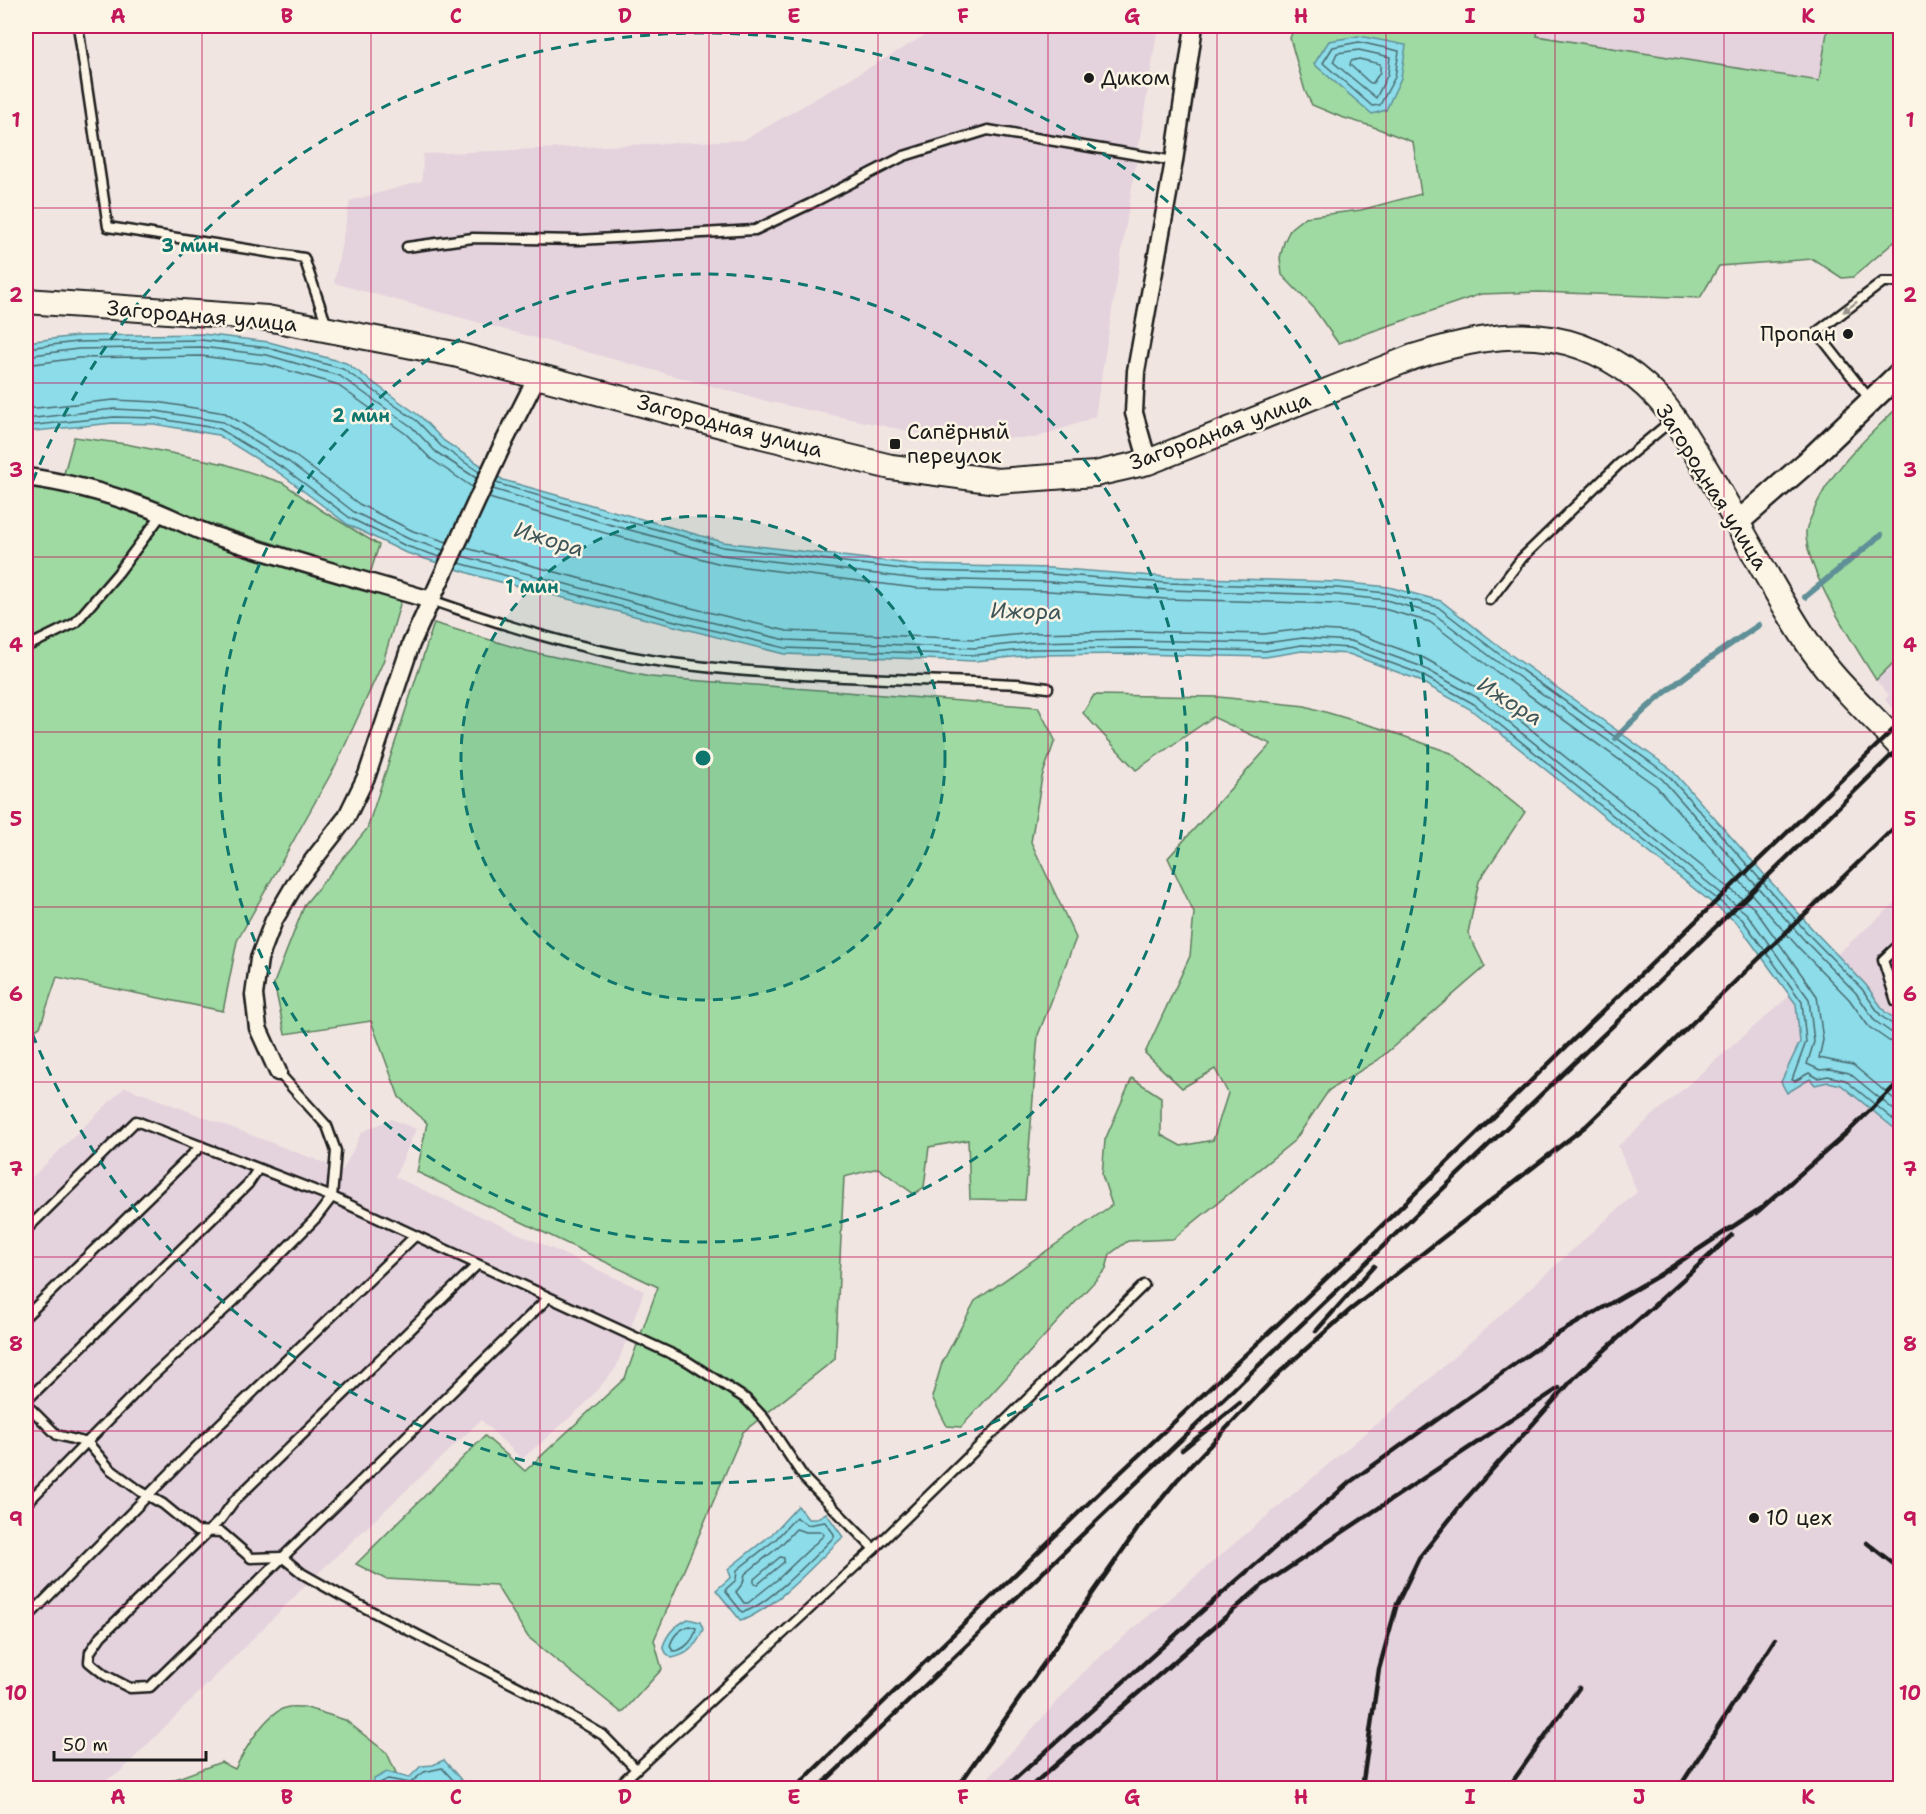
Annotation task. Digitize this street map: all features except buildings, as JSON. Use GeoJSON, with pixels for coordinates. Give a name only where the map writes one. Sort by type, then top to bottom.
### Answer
{"type":"FeatureCollection","features":[{"type":"Feature","properties":{"kind":"main road","name":"Загородная улица"},"geometry":{"type":"LineString","coordinates":[[26,301],[267,318],[454,354],[762,436],[891,467],[997,481],[1095,474],[1148,462],[1413,357],[1448,346],[1487,339],[1526,337],[1550,339],[1584,348],[1622,367],[1658,398],[1674,418],[1709,474],[1805,639],[1837,678],[1900,746]]}},
{"type":"Feature","properties":{"kind":"street"},"geometry":{"type":"LineString","coordinates":[[1148,462],[1134,413],[1136,371],[1196,26]]}},
{"type":"Feature","properties":{"kind":"street"},"geometry":{"type":"LineString","coordinates":[[1737,524],[1806,463],[1900,373]]}},
{"type":"Feature","properties":{"kind":"street"},"geometry":{"type":"LineString","coordinates":[[278,1072],[258,1028],[254,995],[259,959],[274,920],[297,881],[346,818],[367,775],[411,644],[501,448],[538,375]]}},
{"type":"Feature","properties":{"kind":"street"},"geometry":{"type":"LineString","coordinates":[[26,477],[99,492],[258,550],[431,600]]}},
{"type":"Feature","properties":{"kind":"lane"},"geometry":{"type":"LineString","coordinates":[[78,26],[108,227],[304,258],[328,330]]}},
{"type":"Feature","properties":{"kind":"lane"},"geometry":{"type":"LineString","coordinates":[[407,247],[472,238],[579,240],[755,230],[904,156],[988,130],[1174,161]]}},
{"type":"Feature","properties":{"kind":"lane"},"geometry":{"type":"LineString","coordinates":[[1871,401],[1817,332],[1883,282],[1900,282]]}},
{"type":"Feature","properties":{"kind":"lane"},"geometry":{"type":"LineString","coordinates":[[1490,600],[1522,558],[1619,464],[1674,418]]}},
{"type":"Feature","properties":{"kind":"lane"},"geometry":{"type":"LineString","coordinates":[[26,647],[75,623],[118,573],[162,514]]}},
{"type":"Feature","properties":{"kind":"lane"},"geometry":{"type":"LineString","coordinates":[[431,600],[557,641],[649,660],[731,669],[1017,684],[1048,688]]}},
{"type":"Feature","properties":{"kind":"lane"},"geometry":{"type":"LineString","coordinates":[[1900,944],[1883,960],[1896,1001],[1900,1005]]}},
{"type":"Feature","properties":{"kind":"lane"},"geometry":{"type":"LineString","coordinates":[[26,1504],[148,1380],[235,1300],[316,1218],[332,1197],[336,1151],[327,1126],[278,1072]]}},
{"type":"Feature","properties":{"kind":"lane"},"geometry":{"type":"LineString","coordinates":[[26,1230],[136,1121],[332,1197],[687,1361],[746,1399],[764,1418],[805,1479],[874,1548]]}},
{"type":"Feature","properties":{"kind":"lane"},"geometry":{"type":"LineString","coordinates":[[26,1316],[201,1146]]}},
{"type":"Feature","properties":{"kind":"lane"},"geometry":{"type":"LineString","coordinates":[[258,1169],[248,1184],[26,1402],[57,1435],[88,1443],[110,1469],[163,1504],[196,1531],[221,1532],[251,1558],[282,1557],[303,1574],[342,1596],[540,1698],[603,1735],[636,1769]]}},
{"type":"Feature","properties":{"kind":"lane"},"geometry":{"type":"LineString","coordinates":[[26,1619],[190,1453],[415,1236]]}},
{"type":"Feature","properties":{"kind":"lane"},"geometry":{"type":"LineString","coordinates":[[477,1265],[234,1501],[208,1532],[101,1636],[90,1652],[89,1662],[105,1675],[130,1688],[150,1687],[548,1298]]}},
{"type":"Feature","properties":{"kind":"lane"},"geometry":{"type":"LineString","coordinates":[[616,1788],[874,1548],[1144,1286]]}},
{"type":"Feature","properties":{"kind":"shaded area","name":"Диком"},"geometry":{"type":"Polygon","coordinates":[[[941,26],[1158,26],[1095,416],[1079,423],[1035,438],[937,437],[770,402],[334,283],[350,201],[422,181],[423,154],[744,140],[941,26]]]}},
{"type":"Feature","properties":{"kind":"shaded area"},"geometry":{"type":"Polygon","coordinates":[[[1538,26],[1828,26],[1819,81],[1537,36],[1538,26]]]}},
{"type":"Feature","properties":{"kind":"shaded area"},"geometry":{"type":"Polygon","coordinates":[[[1900,656],[1900,716],[1885,700],[1889,695],[1876,680],[1900,656]]]}},
{"type":"Feature","properties":{"kind":"shaded area"},"geometry":{"type":"Polygon","coordinates":[[[1900,899],[1900,1788],[979,1788],[1089,1666],[1425,1383],[1637,1192],[1618,1146],[1900,899]]]}},
{"type":"Feature","properties":{"kind":"shaded area"},"geometry":{"type":"Polygon","coordinates":[[[125,1087],[343,1170],[362,1132],[391,1119],[416,1129],[395,1177],[644,1291],[616,1368],[583,1406],[522,1459],[481,1420],[312,1579],[119,1773],[90,1788],[48,1788],[26,1779],[26,1183],[125,1087]]]}},
{"type":"Feature","properties":{"kind":"green space"},"geometry":{"type":"Polygon","coordinates":[[[1295,26],[1538,26],[1537,36],[1819,81],[1828,26],[1900,26],[1900,237],[1853,277],[1842,278],[1813,259],[1719,266],[1700,298],[1539,292],[1481,294],[1338,343],[1312,306],[1282,275],[1280,258],[1291,228],[1305,217],[1361,210],[1421,194],[1413,142],[1312,105],[1305,91],[1290,38],[1295,26]]]}},
{"type":"Feature","properties":{"kind":"green space"},"geometry":{"type":"Polygon","coordinates":[[[1900,405],[1900,656],[1876,680],[1822,587],[1808,548],[1806,532],[1828,483],[1862,442],[1900,405]]]}},
{"type":"Feature","properties":{"kind":"green space"},"geometry":{"type":"Polygon","coordinates":[[[74,437],[126,444],[225,464],[283,483],[321,510],[379,545],[370,574],[63,477],[74,437]]]}},
{"type":"Feature","properties":{"kind":"green space"},"geometry":{"type":"Polygon","coordinates":[[[26,487],[94,497],[401,601],[383,662],[337,763],[237,941],[223,1011],[57,977],[40,1027],[26,1036],[26,487]]]}},
{"type":"Feature","properties":{"kind":"green space"},"geometry":{"type":"Polygon","coordinates":[[[434,623],[527,651],[650,677],[1038,707],[1055,740],[1042,777],[1031,842],[1076,938],[1038,1035],[1025,1200],[970,1199],[968,1140],[929,1147],[924,1187],[914,1194],[878,1168],[844,1177],[835,1359],[743,1432],[654,1640],[662,1669],[622,1713],[528,1637],[496,1585],[385,1579],[356,1564],[485,1436],[525,1471],[625,1378],[658,1287],[417,1172],[427,1123],[399,1097],[371,1021],[285,1034],[274,983],[305,904],[367,829],[434,623]]]}},
{"type":"Feature","properties":{"kind":"green space"},"geometry":{"type":"Polygon","coordinates":[[[1094,695],[1219,697],[1305,706],[1386,730],[1451,753],[1525,812],[1479,881],[1468,933],[1485,967],[1378,1060],[1329,1090],[1295,1140],[1173,1239],[1128,1241],[1110,1254],[1106,1269],[961,1427],[947,1426],[932,1397],[942,1363],[975,1301],[1112,1205],[1102,1175],[1105,1140],[1132,1078],[1161,1097],[1161,1135],[1181,1146],[1213,1140],[1228,1093],[1215,1069],[1182,1088],[1145,1053],[1190,956],[1194,913],[1168,858],[1271,744],[1213,717],[1136,770],[1083,713],[1094,695]]]}},
{"type":"Feature","properties":{"kind":"green space"},"geometry":{"type":"Polygon","coordinates":[[[304,1707],[345,1720],[387,1753],[401,1784],[398,1788],[151,1788],[221,1762],[235,1769],[256,1734],[270,1718],[285,1708],[304,1707]]]}},
{"type":"Feature","properties":{"kind":"water"},"geometry":{"type":"Polygon","coordinates":[[[1359,36],[1406,45],[1401,78],[1386,110],[1372,114],[1314,64],[1329,41],[1359,36]]]}},
{"type":"Feature","properties":{"kind":"water","name":"Ижора"},"geometry":{"type":"Polygon","coordinates":[[[202,334],[269,342],[346,363],[421,417],[444,441],[503,480],[723,542],[918,565],[1050,568],[1167,577],[1338,582],[1389,587],[1441,601],[1507,652],[1671,769],[1816,933],[1866,985],[1885,1012],[1900,1022],[1900,1133],[1841,1085],[1828,1082],[1815,1085],[1810,1079],[1787,1093],[1781,1082],[1800,1042],[1796,1004],[1737,923],[1470,709],[1416,679],[1349,654],[1302,651],[1266,657],[1132,654],[1033,655],[975,661],[784,654],[481,577],[404,552],[347,524],[281,474],[218,435],[154,424],[113,423],[26,432],[26,342],[77,336],[202,334]]]}},
{"type":"Feature","properties":{"kind":"water"},"geometry":{"type":"Polygon","coordinates":[[[798,1506],[808,1519],[816,1519],[826,1513],[843,1537],[782,1595],[741,1621],[716,1590],[731,1577],[728,1569],[772,1534],[798,1506]]]}},
{"type":"Feature","properties":{"kind":"water"},"geometry":{"type":"Polygon","coordinates":[[[688,1619],[700,1622],[703,1629],[701,1634],[688,1651],[672,1658],[663,1646],[665,1641],[672,1630],[688,1619]]]}},
{"type":"Feature","properties":{"kind":"water"},"geometry":{"type":"Polygon","coordinates":[[[444,1760],[462,1781],[457,1788],[373,1788],[374,1779],[387,1772],[409,1778],[421,1766],[433,1765],[444,1760]]]}},
{"type":"Feature","properties":{"kind":"waterway"},"geometry":{"type":"LineString","coordinates":[[1805,597],[1881,535]]}},
{"type":"Feature","properties":{"kind":"waterway"},"geometry":{"type":"LineString","coordinates":[[1616,738],[1666,691],[1759,625]]}},
{"type":"Feature","properties":{"kind":"railway"},"geometry":{"type":"LineString","coordinates":[[795,1788],[1103,1489],[1368,1239],[1900,723]]}},
{"type":"Feature","properties":{"kind":"railway"},"geometry":{"type":"LineString","coordinates":[[818,1788],[1695,947],[1900,747]]}},
{"type":"Feature","properties":{"kind":"railway"},"geometry":{"type":"LineString","coordinates":[[957,1788],[1141,1524],[1177,1480],[1280,1372],[1350,1310],[1586,1126],[1900,822]]}},
{"type":"Feature","properties":{"kind":"railway"},"geometry":{"type":"LineString","coordinates":[[1756,1213],[1849,1131],[1900,1081]]}},
{"type":"Feature","properties":{"kind":"railway"},"geometry":{"type":"LineString","coordinates":[[1005,1788],[1350,1482],[1554,1336],[1658,1276],[1761,1208]]}},
{"type":"Feature","properties":{"kind":"railway"},"geometry":{"type":"LineString","coordinates":[[1362,1788],[1379,1669],[1397,1604],[1419,1558],[1465,1500],[1574,1378],[1732,1235]]}},
{"type":"Feature","properties":{"kind":"railway"},"geometry":{"type":"LineString","coordinates":[[1316,1331],[1374,1266]]}},
{"type":"Feature","properties":{"kind":"railway"},"geometry":{"type":"LineString","coordinates":[[1029,1788],[1260,1587],[1559,1388]]}},
{"type":"Feature","properties":{"kind":"railway"},"geometry":{"type":"LineString","coordinates":[[1182,1450],[1240,1403]]}},
{"type":"Feature","properties":{"kind":"railway"},"geometry":{"type":"LineString","coordinates":[[1867,1543],[1900,1569]]}},
{"type":"Feature","properties":{"kind":"railway"},"geometry":{"type":"LineString","coordinates":[[1679,1788],[1775,1639]]}},
{"type":"Feature","properties":{"kind":"railway"},"geometry":{"type":"LineString","coordinates":[[1508,1788],[1579,1688]]}},
{"type":"Feature","properties":{"kind":"place","name":"Диком"},"geometry":{"type":"Point","coordinates":[1089,78]}},
{"type":"Feature","properties":{"kind":"place","name":"Пропан"},"geometry":{"type":"Point","coordinates":[1848,334]}},
{"type":"Feature","properties":{"kind":"place","name":"Сапёрный переулок"},"geometry":{"type":"Point","coordinates":[895,444]}},
{"type":"Feature","properties":{"kind":"place","name":"10 цех"},"geometry":{"type":"Point","coordinates":[1754,1518]}}]}
